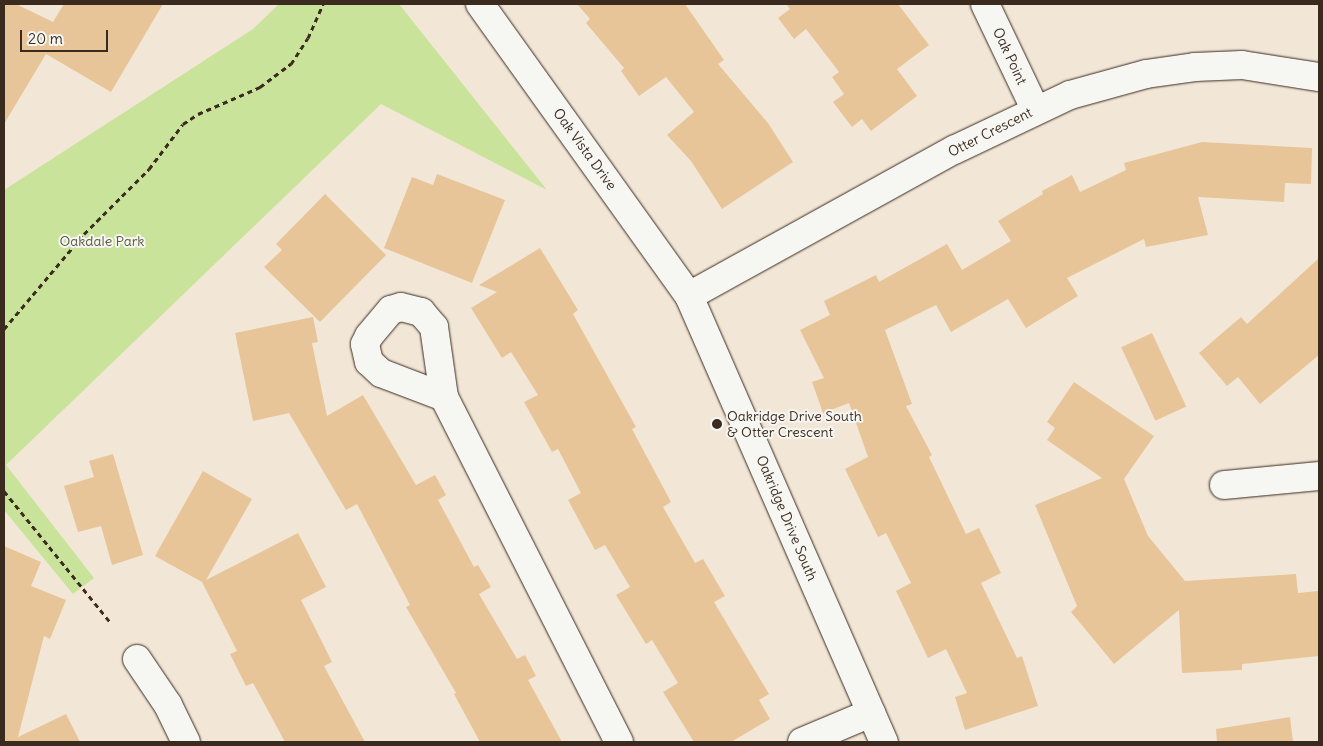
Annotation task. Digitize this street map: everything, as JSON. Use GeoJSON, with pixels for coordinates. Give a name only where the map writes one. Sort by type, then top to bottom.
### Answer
{"type":"FeatureCollection","features":[{"type":"Feature","properties":{"kind":"street","name":"Oak Vista Drive"},"geometry":{"type":"LineString","coordinates":[[480,4],[689,296]]}},
{"type":"Feature","properties":{"kind":"street","name":"Oak Point"},"geometry":{"type":"LineString","coordinates":[[985,4],[1035,109]]}},
{"type":"Feature","properties":{"kind":"street","name":"Otter Crescent"},"geometry":{"type":"LineString","coordinates":[[689,296],[1035,109],[1105,84],[1195,67],[1242,65],[1319,76]]}},
{"type":"Feature","properties":{"kind":"street","name":"Oakridge Drive South"},"geometry":{"type":"LineString","coordinates":[[689,296],[884,742]]}},
{"type":"Feature","properties":{"kind":"street"},"geometry":{"type":"LineString","coordinates":[[444,397],[619,742]]}},
{"type":"Feature","properties":{"kind":"street"},"geometry":{"type":"LineString","coordinates":[[1224,485],[1319,476]]}},
{"type":"Feature","properties":{"kind":"street"},"geometry":{"type":"LineString","coordinates":[[137,659],[168,705],[186,742]]}},
{"type":"Feature","properties":{"kind":"street"},"geometry":{"type":"LineString","coordinates":[[802,742],[871,713]]}},
{"type":"Feature","properties":{"kind":"path"},"geometry":{"type":"LineString","coordinates":[[4,329],[84,234],[150,169],[183,124],[198,114],[260,87],[291,64],[308,38],[323,4]]}},
{"type":"Feature","properties":{"kind":"path"},"geometry":{"type":"LineString","coordinates":[[4,491],[110,622]]}},
{"type":"Feature","properties":{"kind":"green space","name":"Oakdale Park"},"geometry":{"type":"Polygon","coordinates":[[[279,4],[399,4],[547,190],[381,104],[6,465],[94,578],[73,594],[4,510],[4,190],[253,29],[279,4]]]}},
{"type":"Feature","properties":{"kind":"building"},"geometry":{"type":"Polygon","coordinates":[[[4,4],[16,4],[53,22],[64,4],[163,4],[111,92],[46,54],[4,124],[4,4]]]}},
{"type":"Feature","properties":{"kind":"building"},"geometry":{"type":"Polygon","coordinates":[[[577,4],[685,4],[724,60],[718,64],[768,123],[793,162],[722,209],[691,161],[667,135],[694,112],[666,77],[639,96],[621,71],[624,68],[586,23],[590,19],[577,4]]]}},
{"type":"Feature","properties":{"kind":"building"},"geometry":{"type":"Polygon","coordinates":[[[786,4],[898,4],[929,45],[897,69],[917,96],[871,131],[862,119],[852,127],[833,102],[844,94],[832,77],[839,72],[806,29],[794,39],[778,18],[790,9],[786,4]]]}},
{"type":"Feature","properties":{"kind":"building"},"geometry":{"type":"Polygon","coordinates":[[[1202,142],[1312,148],[1311,184],[1285,183],[1284,202],[1198,197],[1208,235],[1146,247],[1144,239],[1067,278],[1078,296],[1026,328],[1008,299],[951,332],[936,305],[885,330],[912,404],[906,406],[932,455],[929,457],[966,534],[979,528],[1001,573],[981,583],[1017,658],[1022,656],[1038,706],[965,730],[955,697],[967,693],[946,649],[928,658],[896,591],[911,583],[886,533],[878,537],[845,469],[868,457],[849,403],[823,413],[812,382],[824,378],[800,330],[830,315],[824,301],[876,275],[879,282],[947,244],[962,270],[1011,241],[998,221],[1043,194],[1042,191],[1072,175],[1080,192],[1126,170],[1124,163],[1202,142]]]}},
{"type":"Feature","properties":{"kind":"building"},"geometry":{"type":"Polygon","coordinates":[[[437,174],[505,200],[472,283],[384,248],[412,177],[433,185],[437,174]]]}},
{"type":"Feature","properties":{"kind":"building"},"geometry":{"type":"Polygon","coordinates":[[[325,194],[386,255],[320,322],[264,267],[282,250],[276,244],[325,194]]]}},
{"type":"Feature","properties":{"kind":"building"},"geometry":{"type":"Polygon","coordinates":[[[540,248],[578,310],[573,314],[636,427],[632,429],[671,502],[663,507],[695,563],[703,559],[725,596],[714,602],[769,694],[759,700],[770,719],[731,742],[694,742],[663,692],[678,683],[652,640],[646,644],[616,595],[630,587],[605,545],[595,550],[568,500],[581,493],[558,449],[552,452],[524,402],[538,395],[511,352],[502,358],[471,308],[497,292],[479,285],[540,248]]]}},
{"type":"Feature","properties":{"kind":"building"},"geometry":{"type":"Polygon","coordinates":[[[1319,258],[1319,355],[1260,404],[1238,377],[1227,386],[1199,353],[1241,317],[1247,324],[1319,258]]]}},
{"type":"Feature","properties":{"kind":"building"},"geometry":{"type":"Polygon","coordinates":[[[313,317],[318,342],[312,343],[327,416],[363,395],[416,485],[435,475],[446,495],[438,500],[474,567],[478,565],[491,587],[479,594],[517,659],[525,655],[536,676],[528,680],[562,742],[480,742],[454,694],[456,693],[406,607],[410,605],[357,504],[346,510],[289,413],[253,421],[235,333],[313,317]]]}},
{"type":"Feature","properties":{"kind":"building"},"geometry":{"type":"Polygon","coordinates":[[[1152,333],[1186,406],[1155,421],[1121,347],[1152,333]]]}},
{"type":"Feature","properties":{"kind":"building"},"geometry":{"type":"Polygon","coordinates":[[[1074,382],[1154,436],[1124,479],[1148,536],[1185,581],[1296,574],[1298,593],[1318,591],[1319,656],[1242,664],[1242,670],[1182,673],[1179,610],[1114,664],[1071,612],[1077,606],[1035,505],[1102,478],[1047,440],[1055,428],[1047,422],[1074,382]]]}},
{"type":"Feature","properties":{"kind":"building"},"geometry":{"type":"Polygon","coordinates":[[[113,454],[143,555],[112,565],[101,526],[78,532],[64,486],[94,477],[89,461],[113,454]]]}},
{"type":"Feature","properties":{"kind":"building"},"geometry":{"type":"Polygon","coordinates":[[[203,471],[252,499],[206,580],[298,533],[326,587],[301,600],[332,662],[324,666],[365,742],[285,742],[253,683],[246,686],[230,654],[237,651],[202,582],[155,556],[203,471]]]}},
{"type":"Feature","properties":{"kind":"building"},"geometry":{"type":"Polygon","coordinates":[[[4,546],[41,562],[31,586],[66,600],[50,639],[44,636],[18,737],[66,714],[80,742],[4,742],[4,546]]]}},
{"type":"Feature","properties":{"kind":"building"},"geometry":{"type":"Polygon","coordinates":[[[1290,717],[1293,742],[1217,742],[1216,729],[1290,717]]]}},
{"type":"Feature","properties":{"kind":"place","name":"Oakridge Drive South & Otter Crescent"},"geometry":{"type":"Point","coordinates":[717,424]}}]}
